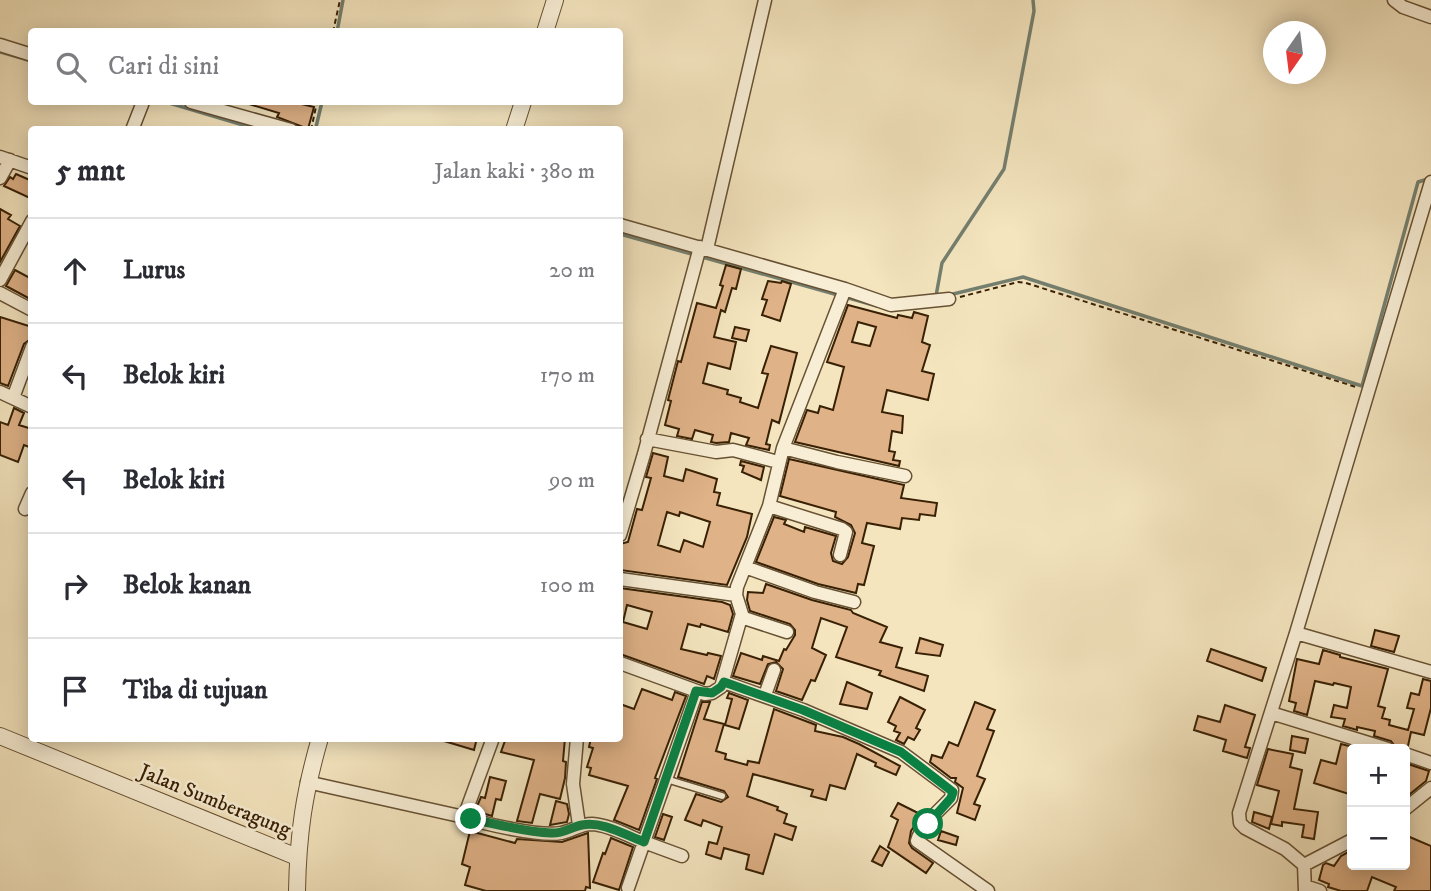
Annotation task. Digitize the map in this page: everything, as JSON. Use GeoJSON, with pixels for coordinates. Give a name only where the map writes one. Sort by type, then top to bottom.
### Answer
{"type":"FeatureCollection","features":[{"type":"Feature","properties":{"kind":"street"},"geometry":{"type":"LineString","coordinates":[[546,28],[555,0]]}},
{"type":"Feature","properties":{"kind":"street"},"geometry":{"type":"LineString","coordinates":[[623,524],[701,252],[765,0]]}},
{"type":"Feature","properties":{"kind":"street"},"geometry":{"type":"LineString","coordinates":[[1394,0],[1403,7],[1431,17]]}},
{"type":"Feature","properties":{"kind":"street"},"geometry":{"type":"LineString","coordinates":[[0,45],[28,54]]}},
{"type":"Feature","properties":{"kind":"street"},"geometry":{"type":"LineString","coordinates":[[134,126],[143,105]]}},
{"type":"Feature","properties":{"kind":"street"},"geometry":{"type":"LineString","coordinates":[[199,105],[247,123],[266,126]]}},
{"type":"Feature","properties":{"kind":"street"},"geometry":{"type":"LineString","coordinates":[[515,126],[522,105]]}},
{"type":"Feature","properties":{"kind":"street"},"geometry":{"type":"LineString","coordinates":[[0,178],[5,159],[28,167]]}},
{"type":"Feature","properties":{"kind":"street"},"geometry":{"type":"LineString","coordinates":[[1320,891],[1305,888],[1304,865],[1285,849],[1245,828],[1239,819],[1239,813],[1429,189]]}},
{"type":"Feature","properties":{"kind":"street"},"geometry":{"type":"LineString","coordinates":[[623,226],[843,295],[891,304],[949,299]]}},
{"type":"Feature","properties":{"kind":"street"},"geometry":{"type":"LineString","coordinates":[[0,280],[28,228]]}},
{"type":"Feature","properties":{"kind":"street"},"geometry":{"type":"LineString","coordinates":[[0,293],[28,308]]}},
{"type":"Feature","properties":{"kind":"street"},"geometry":{"type":"LineString","coordinates":[[623,664],[696,691],[712,693],[724,682],[742,611],[736,595],[769,506],[778,462],[843,295]]}},
{"type":"Feature","properties":{"kind":"street"},"geometry":{"type":"LineString","coordinates":[[13,398],[28,359]]}},
{"type":"Feature","properties":{"kind":"street"},"geometry":{"type":"LineString","coordinates":[[0,392],[28,405]]}},
{"type":"Feature","properties":{"kind":"street"},"geometry":{"type":"LineString","coordinates":[[647,439],[716,452],[733,450],[778,462]]}},
{"type":"Feature","properties":{"kind":"street"},"geometry":{"type":"LineString","coordinates":[[783,448],[905,476]]}},
{"type":"Feature","properties":{"kind":"street"},"geometry":{"type":"LineString","coordinates":[[25,509],[28,502]]}},
{"type":"Feature","properties":{"kind":"street"},"geometry":{"type":"LineString","coordinates":[[769,506],[842,529],[846,532],[846,537],[841,555]]}},
{"type":"Feature","properties":{"kind":"street"},"geometry":{"type":"LineString","coordinates":[[746,567],[815,592],[854,602]]}},
{"type":"Feature","properties":{"kind":"street"},"geometry":{"type":"LineString","coordinates":[[623,579],[736,595]]}},
{"type":"Feature","properties":{"kind":"street"},"geometry":{"type":"LineString","coordinates":[[741,617],[787,632]]}},
{"type":"Feature","properties":{"kind":"street"},"geometry":{"type":"LineString","coordinates":[[1296,633],[1431,672]]}},
{"type":"Feature","properties":{"kind":"street"},"geometry":{"type":"LineString","coordinates":[[765,695],[774,670]]}},
{"type":"Feature","properties":{"kind":"street"},"geometry":{"type":"LineString","coordinates":[[724,682],[765,695],[901,752],[951,790],[951,798],[931,819],[917,841],[988,891]]}},
{"type":"Feature","properties":{"kind":"street"},"geometry":{"type":"LineString","coordinates":[[628,888],[696,691]]}},
{"type":"Feature","properties":{"kind":"street"},"geometry":{"type":"LineString","coordinates":[[1271,713],[1372,744]]}},
{"type":"Feature","properties":{"kind":"street","name":"Jalan Sumberagung"},"geometry":{"type":"LineString","coordinates":[[0,736],[297,857]]}},
{"type":"Feature","properties":{"kind":"street"},"geometry":{"type":"LineString","coordinates":[[296,891],[301,813],[319,742]]}},
{"type":"Feature","properties":{"kind":"street"},"geometry":{"type":"LineString","coordinates":[[464,817],[492,742]]}},
{"type":"Feature","properties":{"kind":"street"},"geometry":{"type":"LineString","coordinates":[[577,742],[573,784],[579,825]]}},
{"type":"Feature","properties":{"kind":"street"},"geometry":{"type":"LineString","coordinates":[[1410,756],[1431,763]]}},
{"type":"Feature","properties":{"kind":"street"},"geometry":{"type":"LineString","coordinates":[[307,782],[533,832],[562,833],[579,825],[602,826],[682,856]]}},
{"type":"Feature","properties":{"kind":"street"},"geometry":{"type":"LineString","coordinates":[[1409,807],[1431,788]]}},
{"type":"Feature","properties":{"kind":"street"},"geometry":{"type":"LineString","coordinates":[[1304,865],[1347,843]]}},
{"type":"Feature","properties":{"kind":"lane"},"geometry":{"type":"LineString","coordinates":[[666,779],[722,796]]}},
{"type":"Feature","properties":{"kind":"path"},"geometry":{"type":"LineString","coordinates":[[334,28],[340,0]]}},
{"type":"Feature","properties":{"kind":"path"},"geometry":{"type":"LineString","coordinates":[[312,126],[316,105]]}},
{"type":"Feature","properties":{"kind":"path"},"geometry":{"type":"LineString","coordinates":[[949,299],[1018,282],[1026,283],[1367,391]]}},
{"type":"Feature","properties":{"kind":"building"},"geometry":{"type":"Polygon","coordinates":[[[252,105],[314,107],[309,126],[300,126],[277,117],[279,113],[252,105]]]}},
{"type":"Feature","properties":{"kind":"building"},"geometry":{"type":"Polygon","coordinates":[[[16,174],[28,179],[28,197],[4,186],[10,177],[13,179],[16,174]]]}},
{"type":"Feature","properties":{"kind":"building"},"geometry":{"type":"Polygon","coordinates":[[[0,209],[11,215],[8,219],[20,226],[0,262],[0,209]]]}},
{"type":"Feature","properties":{"kind":"building"},"geometry":{"type":"Polygon","coordinates":[[[726,265],[741,269],[736,289],[732,288],[725,312],[721,310],[714,337],[736,342],[730,369],[708,363],[703,383],[728,390],[727,394],[741,398],[740,402],[758,408],[768,374],[762,373],[771,346],[797,353],[779,423],[772,420],[766,444],[770,445],[769,450],[746,445],[749,438],[731,433],[729,442],[716,443],[711,442],[713,435],[695,430],[692,439],[677,436],[679,429],[665,425],[678,361],[681,362],[697,303],[716,308],[726,265]]]}},
{"type":"Feature","properties":{"kind":"building"},"geometry":{"type":"Polygon","coordinates":[[[15,270],[28,277],[28,298],[6,286],[15,270]]]}},
{"type":"Feature","properties":{"kind":"building"},"geometry":{"type":"Polygon","coordinates":[[[768,281],[791,284],[780,321],[762,315],[767,300],[762,299],[768,281]]]}},
{"type":"Feature","properties":{"kind":"building"},"geometry":{"type":"Polygon","coordinates":[[[848,305],[897,318],[898,315],[912,318],[914,312],[928,316],[922,342],[930,345],[922,371],[934,374],[928,400],[887,390],[882,412],[903,416],[902,433],[892,431],[889,451],[895,452],[893,460],[900,461],[899,466],[795,442],[807,410],[818,413],[820,406],[833,410],[844,367],[827,362],[848,305]],[[858,322],[852,342],[870,346],[876,327],[858,322]]]}},
{"type":"Feature","properties":{"kind":"building"},"geometry":{"type":"Polygon","coordinates":[[[0,317],[28,326],[28,341],[24,344],[8,386],[0,383],[0,317]]]}},
{"type":"Feature","properties":{"kind":"building"},"geometry":{"type":"Polygon","coordinates":[[[735,327],[749,330],[746,341],[732,338],[735,327]]]}},
{"type":"Feature","properties":{"kind":"building"},"geometry":{"type":"Polygon","coordinates":[[[14,408],[24,413],[19,425],[28,428],[28,446],[24,445],[18,462],[0,455],[0,422],[8,425],[14,408]]]}},
{"type":"Feature","properties":{"kind":"building"},"geometry":{"type":"Polygon","coordinates":[[[653,453],[668,457],[664,476],[683,481],[686,469],[717,479],[714,492],[720,493],[717,505],[752,514],[747,537],[727,585],[623,570],[623,543],[628,542],[637,509],[642,510],[651,478],[646,477],[653,453]],[[667,512],[658,545],[680,552],[684,540],[703,547],[710,522],[680,512],[679,516],[667,512]]]}},
{"type":"Feature","properties":{"kind":"building"},"geometry":{"type":"Polygon","coordinates":[[[789,459],[904,485],[901,498],[937,503],[935,516],[920,514],[919,520],[902,518],[900,529],[867,523],[862,543],[874,546],[864,585],[858,584],[856,593],[818,584],[756,562],[774,517],[786,520],[784,524],[804,532],[805,527],[836,536],[831,553],[833,561],[842,564],[848,557],[855,533],[851,525],[835,517],[836,512],[780,496],[789,459]]]}},
{"type":"Feature","properties":{"kind":"building"},"geometry":{"type":"Polygon","coordinates":[[[741,461],[764,467],[761,480],[742,472],[744,466],[740,465],[741,461]]]}},
{"type":"Feature","properties":{"kind":"building"},"geometry":{"type":"Polygon","coordinates":[[[766,584],[851,610],[887,627],[880,642],[902,648],[896,667],[928,676],[924,691],[879,675],[881,671],[836,657],[847,627],[821,618],[812,648],[826,655],[815,681],[811,680],[802,700],[776,691],[783,669],[776,662],[768,664],[760,684],[733,676],[741,653],[762,660],[763,656],[779,661],[795,635],[790,624],[750,611],[748,592],[763,593],[766,584]]]}},
{"type":"Feature","properties":{"kind":"building"},"geometry":{"type":"Polygon","coordinates":[[[623,588],[730,605],[733,614],[728,632],[701,624],[700,627],[688,624],[681,649],[721,656],[714,679],[707,676],[704,684],[623,655],[623,622],[623,588]],[[627,605],[623,622],[647,629],[652,612],[627,605]]]}},
{"type":"Feature","properties":{"kind":"building"},"geometry":{"type":"Polygon","coordinates":[[[1375,630],[1399,636],[1394,652],[1371,646],[1375,630]]]}},
{"type":"Feature","properties":{"kind":"building"},"geometry":{"type":"Polygon","coordinates":[[[920,638],[943,645],[940,656],[916,653],[920,638]]]}},
{"type":"Feature","properties":{"kind":"building"},"geometry":{"type":"Polygon","coordinates":[[[1211,649],[1266,668],[1262,681],[1207,661],[1211,649]]]}},
{"type":"Feature","properties":{"kind":"building"},"geometry":{"type":"Polygon","coordinates":[[[1323,650],[1388,669],[1378,706],[1385,708],[1382,718],[1390,720],[1389,725],[1408,730],[1414,709],[1407,708],[1411,693],[1419,695],[1423,679],[1431,681],[1431,708],[1424,735],[1411,732],[1408,744],[1393,744],[1374,736],[1375,731],[1343,726],[1345,719],[1331,717],[1334,705],[1347,708],[1351,687],[1334,683],[1315,681],[1307,715],[1294,711],[1296,703],[1289,701],[1297,659],[1319,664],[1323,650]]]}},
{"type":"Feature","properties":{"kind":"building"},"geometry":{"type":"Polygon","coordinates":[[[847,682],[872,693],[867,709],[840,704],[847,682]]]}},
{"type":"Feature","properties":{"kind":"building"},"geometry":{"type":"Polygon","coordinates":[[[642,689],[672,700],[675,692],[686,696],[655,778],[657,779],[639,830],[614,820],[628,786],[589,775],[591,768],[587,767],[593,748],[589,747],[590,742],[623,742],[623,705],[634,709],[642,689]]]}},
{"type":"Feature","properties":{"kind":"building"},"geometry":{"type":"Polygon","coordinates":[[[729,693],[748,700],[739,729],[725,725],[732,699],[727,698],[729,693]]]}},
{"type":"Feature","properties":{"kind":"building"},"geometry":{"type":"Polygon","coordinates":[[[900,697],[925,710],[916,728],[920,730],[914,740],[908,737],[904,744],[896,740],[900,733],[894,731],[896,726],[888,722],[900,697]]]}},
{"type":"Feature","properties":{"kind":"building"},"geometry":{"type":"Polygon","coordinates":[[[702,702],[710,702],[704,719],[724,724],[716,751],[726,754],[725,759],[747,765],[748,761],[759,763],[774,709],[816,725],[815,731],[843,737],[859,744],[900,766],[896,775],[857,754],[845,789],[830,785],[826,800],[811,796],[813,790],[753,774],[747,796],[778,807],[777,810],[787,814],[784,823],[796,827],[792,840],[775,834],[763,874],[746,869],[749,855],[724,848],[721,859],[706,854],[709,842],[717,844],[722,827],[703,820],[701,826],[685,820],[696,794],[721,802],[728,797],[724,791],[678,777],[702,702]]]}},
{"type":"Feature","properties":{"kind":"building"},"geometry":{"type":"Polygon","coordinates":[[[975,702],[995,710],[987,729],[994,731],[977,776],[985,779],[974,804],[980,806],[975,820],[957,813],[963,788],[955,782],[956,778],[951,778],[930,762],[932,755],[942,758],[949,742],[958,746],[975,702]]]}},
{"type":"Feature","properties":{"kind":"building"},"geometry":{"type":"Polygon","coordinates":[[[1225,705],[1255,715],[1245,747],[1250,748],[1247,758],[1223,751],[1226,740],[1194,730],[1198,716],[1220,722],[1225,705]]]}},
{"type":"Feature","properties":{"kind":"building"},"geometry":{"type":"Polygon","coordinates":[[[1292,736],[1308,739],[1305,753],[1290,750],[1292,736]]]}},
{"type":"Feature","properties":{"kind":"building"},"geometry":{"type":"Polygon","coordinates":[[[447,742],[476,742],[474,750],[447,742]]]}},
{"type":"Feature","properties":{"kind":"building"},"geometry":{"type":"Polygon","coordinates":[[[505,742],[565,742],[565,778],[560,799],[540,794],[532,823],[517,821],[534,760],[501,752],[505,742]]]}},
{"type":"Feature","properties":{"kind":"building"},"geometry":{"type":"Polygon","coordinates":[[[1341,744],[1347,746],[1347,793],[1314,783],[1321,760],[1336,764],[1341,744]]]}},
{"type":"Feature","properties":{"kind":"building"},"geometry":{"type":"Polygon","coordinates":[[[1268,749],[1293,754],[1290,767],[1302,770],[1294,809],[1318,812],[1314,839],[1302,837],[1304,825],[1282,822],[1282,826],[1271,824],[1279,791],[1257,785],[1268,749]]]}},
{"type":"Feature","properties":{"kind":"building"},"geometry":{"type":"Polygon","coordinates":[[[1410,765],[1429,771],[1426,781],[1410,794],[1410,765]]]}},
{"type":"Feature","properties":{"kind":"building"},"geometry":{"type":"Polygon","coordinates":[[[490,777],[506,781],[501,800],[496,799],[492,816],[475,811],[481,797],[485,798],[490,777]]]}},
{"type":"Feature","properties":{"kind":"building"},"geometry":{"type":"Polygon","coordinates":[[[556,801],[567,804],[567,822],[550,825],[556,801]]]}},
{"type":"Feature","properties":{"kind":"building"},"geometry":{"type":"Polygon","coordinates":[[[898,803],[922,815],[911,831],[909,843],[933,863],[926,873],[888,847],[898,820],[891,816],[898,803]]]}},
{"type":"Feature","properties":{"kind":"building"},"geometry":{"type":"Polygon","coordinates":[[[1254,812],[1272,817],[1269,829],[1252,822],[1254,812]]]}},
{"type":"Feature","properties":{"kind":"building"},"geometry":{"type":"Polygon","coordinates":[[[663,814],[672,817],[664,840],[655,837],[663,814]]]}},
{"type":"Feature","properties":{"kind":"building"},"geometry":{"type":"Polygon","coordinates":[[[470,831],[515,843],[517,839],[562,842],[588,833],[590,888],[586,887],[585,891],[486,891],[465,885],[470,867],[462,864],[470,831]]]}},
{"type":"Feature","properties":{"kind":"building"},"geometry":{"type":"Polygon","coordinates":[[[941,831],[958,837],[956,845],[938,840],[941,831]]]}},
{"type":"Feature","properties":{"kind":"building"},"geometry":{"type":"Polygon","coordinates":[[[1410,837],[1431,846],[1431,891],[1394,891],[1396,887],[1372,877],[1367,891],[1341,891],[1328,887],[1329,884],[1319,880],[1323,865],[1326,863],[1334,866],[1347,853],[1347,870],[1410,870],[1410,837]]]}},
{"type":"Feature","properties":{"kind":"building"},"geometry":{"type":"Polygon","coordinates":[[[611,838],[633,847],[619,890],[593,882],[611,838]]]}},
{"type":"Feature","properties":{"kind":"building"},"geometry":{"type":"Polygon","coordinates":[[[880,846],[889,852],[882,866],[872,861],[880,846]]]}},
{"type":"Feature","properties":{"kind":"waterway"},"geometry":{"type":"LineString","coordinates":[[338,28],[343,0]]}},
{"type":"Feature","properties":{"kind":"waterway"},"geometry":{"type":"LineString","coordinates":[[936,296],[942,263],[1004,169],[1034,11],[1033,0]]}},
{"type":"Feature","properties":{"kind":"waterway"},"geometry":{"type":"LineString","coordinates":[[0,52],[28,60]]}},
{"type":"Feature","properties":{"kind":"waterway"},"geometry":{"type":"LineString","coordinates":[[176,105],[247,126]]}},
{"type":"Feature","properties":{"kind":"waterway"},"geometry":{"type":"LineString","coordinates":[[316,126],[321,105]]}},
{"type":"Feature","properties":{"kind":"waterway"},"geometry":{"type":"LineString","coordinates":[[949,295],[1023,277],[1362,386],[1418,182],[1428,179]]}},
{"type":"Feature","properties":{"kind":"waterway"},"geometry":{"type":"LineString","coordinates":[[623,235],[877,306]]}},
{"type":"Feature","properties":{"kind":"route"},"geometry":{"type":"LineString","coordinates":[[471,819],[555,834],[579,825],[591,824],[644,842],[696,691],[712,693],[724,682],[803,710],[901,752],[953,792],[951,798],[928,824]]}}]}
